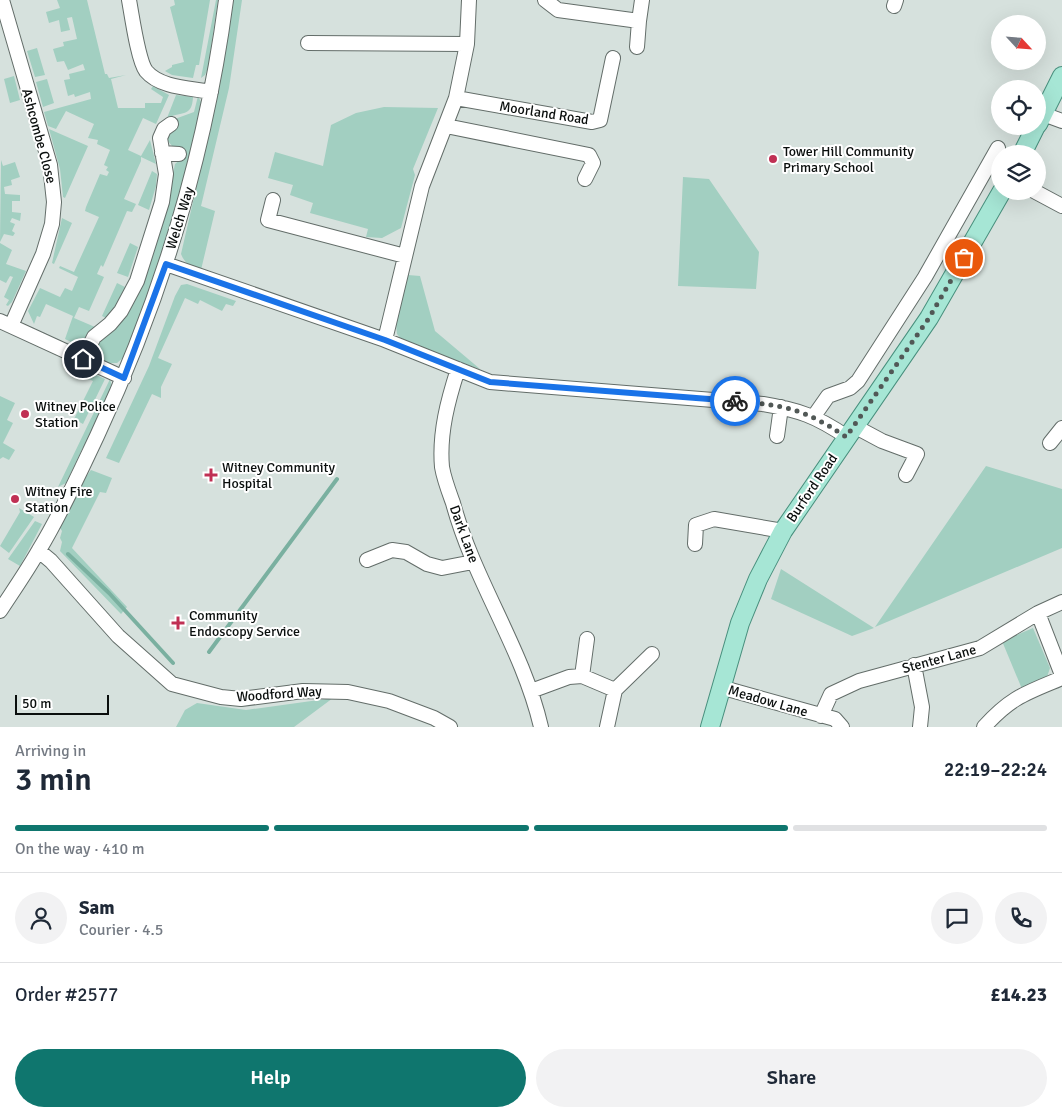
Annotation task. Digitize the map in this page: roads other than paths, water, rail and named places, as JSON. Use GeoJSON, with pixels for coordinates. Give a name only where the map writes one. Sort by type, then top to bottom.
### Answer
{"type":"FeatureCollection","features":[{"type":"Feature","properties":{"kind":"main road"},"geometry":{"type":"LineString","coordinates":[[1046,107],[1062,76]]}},
{"type":"Feature","properties":{"kind":"main road","name":"Burford Road"},"geometry":{"type":"LineString","coordinates":[[710,727],[740,622],[758,579],[783,532],[929,318],[997,200]]}},
{"type":"Feature","properties":{"kind":"street","name":"Ashcombe Close"},"geometry":{"type":"LineString","coordinates":[[2,0],[50,166],[54,206],[50,231],[43,254],[6,324]]}},
{"type":"Feature","properties":{"kind":"street"},"geometry":{"type":"LineString","coordinates":[[128,0],[141,58],[148,72],[169,84],[211,92]]}},
{"type":"Feature","properties":{"kind":"street","name":"Welch Way"},"geometry":{"type":"LineString","coordinates":[[0,611],[39,551],[85,462],[124,378],[166,264],[190,188],[211,92],[226,0]]}},
{"type":"Feature","properties":{"kind":"street"},"geometry":{"type":"LineString","coordinates":[[385,340],[422,186],[456,98],[467,44],[469,0]]}},
{"type":"Feature","properties":{"kind":"street"},"geometry":{"type":"LineString","coordinates":[[545,0],[558,10],[639,21]]}},
{"type":"Feature","properties":{"kind":"street"},"geometry":{"type":"LineString","coordinates":[[637,47],[642,0]]}},
{"type":"Feature","properties":{"kind":"street"},"geometry":{"type":"LineString","coordinates":[[308,43],[467,44]]}},
{"type":"Feature","properties":{"kind":"street","name":"Moorland Road"},"geometry":{"type":"LineString","coordinates":[[456,98],[592,122],[600,120],[613,58]]}},
{"type":"Feature","properties":{"kind":"street"},"geometry":{"type":"LineString","coordinates":[[1046,121],[1062,121]]}},
{"type":"Feature","properties":{"kind":"street","name":"Welch Way"},"geometry":{"type":"LineString","coordinates":[[83,359],[94,337],[115,319],[137,281],[164,193],[166,174],[161,135],[171,124]]}},
{"type":"Feature","properties":{"kind":"street"},"geometry":{"type":"LineString","coordinates":[[446,126],[589,155],[593,163],[586,179]]}},
{"type":"Feature","properties":{"kind":"street"},"geometry":{"type":"LineString","coordinates":[[162,153],[179,154]]}},
{"type":"Feature","properties":{"kind":"street"},"geometry":{"type":"LineString","coordinates":[[814,416],[828,396],[850,388],[858,380],[913,298],[991,160]]}},
{"type":"Feature","properties":{"kind":"street"},"geometry":{"type":"LineString","coordinates":[[1046,197],[1062,206]]}},
{"type":"Feature","properties":{"kind":"street"},"geometry":{"type":"LineString","coordinates":[[274,200],[268,220],[405,256]]}},
{"type":"Feature","properties":{"kind":"street"},"geometry":{"type":"LineString","coordinates":[[166,264],[385,340],[490,382],[780,406],[814,416],[850,432],[918,454],[906,475]]}},
{"type":"Feature","properties":{"kind":"street"},"geometry":{"type":"LineString","coordinates":[[6,324],[124,378]]}},
{"type":"Feature","properties":{"kind":"street","name":"Dark Lane"},"geometry":{"type":"LineString","coordinates":[[458,369],[445,409],[442,467],[456,516],[474,562],[531,690],[541,727]]}},
{"type":"Feature","properties":{"kind":"street"},"geometry":{"type":"LineString","coordinates":[[777,436],[780,406]]}},
{"type":"Feature","properties":{"kind":"street"},"geometry":{"type":"LineString","coordinates":[[1050,443],[1062,428]]}},
{"type":"Feature","properties":{"kind":"street","name":"Burford Road"},"geometry":{"type":"LineString","coordinates":[[695,544],[696,525],[706,520],[759,526],[783,532]]}},
{"type":"Feature","properties":{"kind":"street"},"geometry":{"type":"LineString","coordinates":[[367,560],[392,550],[406,552],[427,564],[442,568],[474,562]]}},
{"type":"Feature","properties":{"kind":"street","name":"Woodford Way"},"geometry":{"type":"LineString","coordinates":[[39,551],[51,561],[118,636],[172,684],[221,697],[241,699],[303,691],[348,692],[396,704],[450,727]]}},
{"type":"Feature","properties":{"kind":"street","name":"Stenter Lane"},"geometry":{"type":"LineString","coordinates":[[821,716],[831,694],[860,681],[914,664],[980,648],[1038,613],[1062,602]]}},
{"type":"Feature","properties":{"kind":"street"},"geometry":{"type":"LineString","coordinates":[[984,727],[1013,699],[1062,677],[1038,613]]}},
{"type":"Feature","properties":{"kind":"street"},"geometry":{"type":"LineString","coordinates":[[582,676],[587,639]]}},
{"type":"Feature","properties":{"kind":"street"},"geometry":{"type":"LineString","coordinates":[[608,727],[616,690],[652,654]]}},
{"type":"Feature","properties":{"kind":"street"},"geometry":{"type":"LineString","coordinates":[[914,664],[922,707],[920,727]]}},
{"type":"Feature","properties":{"kind":"street"},"geometry":{"type":"LineString","coordinates":[[531,690],[570,677],[582,676],[616,690]]}},
{"type":"Feature","properties":{"kind":"street","name":"Meadow Lane"},"geometry":{"type":"LineString","coordinates":[[720,687],[835,719],[842,727]]}},
{"type":"Feature","properties":{"kind":"waterway"},"geometry":{"type":"LineString","coordinates":[[209,652],[337,479]]}},
{"type":"Feature","properties":{"kind":"waterway"},"geometry":{"type":"LineString","coordinates":[[68,554],[109,593],[173,663]]}},
{"type":"Feature","properties":{"kind":"place","name":"Tower Hill Community Primary School"},"geometry":{"type":"Point","coordinates":[773,159]}},
{"type":"Feature","properties":{"kind":"place","name":"Witney Police Station"},"geometry":{"type":"Point","coordinates":[25,414]}},
{"type":"Feature","properties":{"kind":"place","name":"Witney Community Hospital"},"geometry":{"type":"Point","coordinates":[211,475]}},
{"type":"Feature","properties":{"kind":"place","name":"Witney Fire Station"},"geometry":{"type":"Point","coordinates":[15,499]}},
{"type":"Feature","properties":{"kind":"place","name":"Community Endoscopy Service"},"geometry":{"type":"Point","coordinates":[178,623]}}]}
